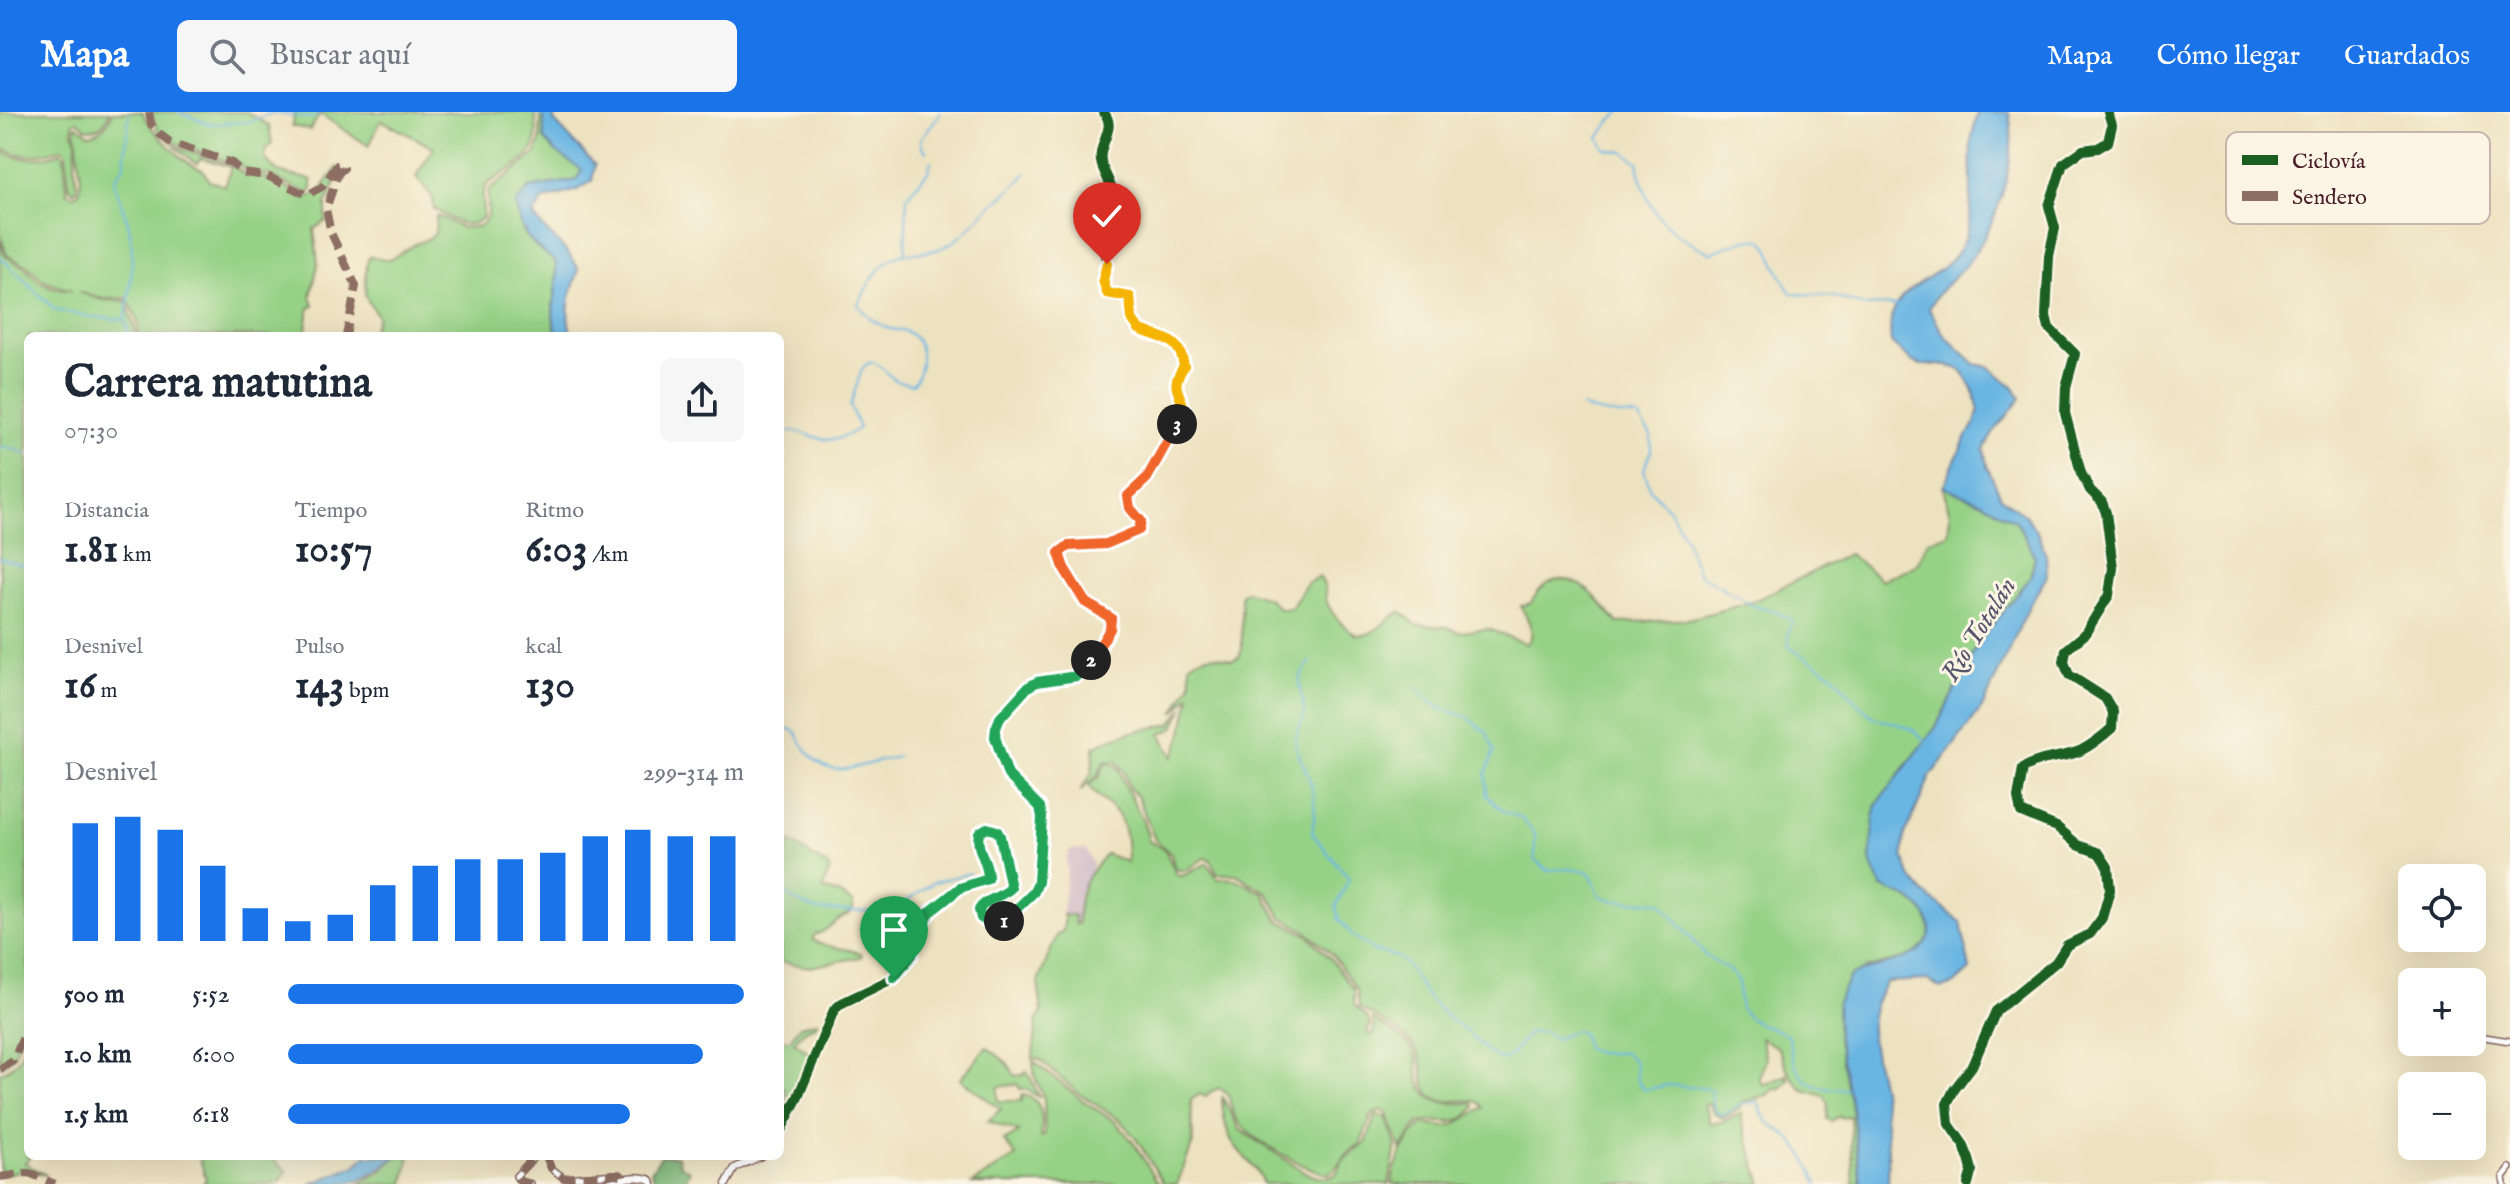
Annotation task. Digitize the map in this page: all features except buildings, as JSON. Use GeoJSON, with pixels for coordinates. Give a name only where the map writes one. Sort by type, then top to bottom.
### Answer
{"type":"FeatureCollection","features":[{"type":"Feature","properties":{"kind":"main road"},"geometry":{"type":"LineString","coordinates":[[784,1124],[834,1010],[842,1003],[894,978],[912,955],[917,931],[930,912],[960,888],[988,879],[988,870],[977,843],[979,833],[987,828],[997,831],[1011,879],[1011,888],[1004,895],[982,905],[979,910],[981,918],[991,923],[1002,923],[1034,892],[1038,882],[1040,807],[1008,775],[995,737],[996,728],[1000,718],[1028,687],[1037,682],[1077,676],[1099,648],[1110,629],[1111,618],[1085,602],[1064,568],[1059,553],[1068,546],[1106,544],[1139,530],[1141,521],[1130,508],[1128,496],[1147,478],[1184,410],[1176,393],[1175,381],[1184,363],[1174,344],[1168,338],[1139,329],[1132,319],[1130,297],[1107,293],[1104,288],[1107,264],[1098,224],[1112,193],[1101,165],[1101,153],[1109,126],[1103,112]]}},
{"type":"Feature","properties":{"kind":"main road"},"geometry":{"type":"LineString","coordinates":[[726,1184],[735,1168],[752,1160]]}},
{"type":"Feature","properties":{"kind":"main road"},"geometry":{"type":"LineString","coordinates":[[604,1184],[644,1177],[652,1184]]}},
{"type":"Feature","properties":{"kind":"street"},"geometry":{"type":"LineString","coordinates":[[1968,1184],[1972,1170],[1949,1124],[1947,1104],[1972,1066],[1996,1011],[2056,962],[2067,945],[2090,934],[2102,918],[2110,890],[2108,867],[2099,853],[2078,845],[2057,827],[2021,812],[2018,798],[2023,768],[2039,759],[2078,752],[2112,728],[2113,712],[2105,698],[2069,675],[2064,662],[2066,650],[2084,635],[2109,595],[2113,568],[2106,513],[2102,502],[2090,490],[2081,473],[2065,413],[2066,387],[2075,354],[2049,328],[2046,316],[2049,256],[2055,228],[2049,206],[2052,195],[2063,164],[2083,150],[2098,148],[2108,142],[2112,125],[2108,112]]}},
{"type":"Feature","properties":{"kind":"street"},"geometry":{"type":"LineString","coordinates":[[2486,1037],[2510,1041]]}},
{"type":"Feature","properties":{"kind":"street"},"geometry":{"type":"LineString","coordinates":[[531,1160],[516,1176],[519,1181],[531,1184]]}},
{"type":"Feature","properties":{"kind":"street"},"geometry":{"type":"LineString","coordinates":[[548,1160],[551,1168],[564,1178],[616,1174],[621,1175],[622,1179]]}},
{"type":"Feature","properties":{"kind":"street"},"geometry":{"type":"LineString","coordinates":[[2504,1184],[2503,1177],[2510,1168]]}},
{"type":"Feature","properties":{"kind":"shaded area"},"geometry":{"type":"Polygon","coordinates":[[[1086,849],[1093,864],[1078,899],[1078,924],[1075,924],[1074,915],[1062,915],[1066,858],[1070,850],[1086,849]]]}},
{"type":"Feature","properties":{"kind":"green space"},"geometry":{"type":"Polygon","coordinates":[[[0,112],[110,112],[99,127],[87,129],[78,121],[74,122],[77,187],[74,192],[69,187],[66,151],[63,148],[32,155],[0,148],[0,112]]]}},
{"type":"Feature","properties":{"kind":"green space"},"geometry":{"type":"Polygon","coordinates":[[[113,112],[142,112],[169,146],[203,170],[209,181],[225,186],[231,167],[200,158],[197,164],[174,146],[232,165],[244,174],[270,179],[306,197],[316,195],[337,168],[341,169],[326,204],[326,221],[314,229],[318,264],[311,296],[314,306],[309,308],[306,332],[138,332],[137,320],[127,298],[103,299],[78,292],[102,300],[126,301],[136,332],[24,332],[24,1031],[15,1053],[0,1067],[0,240],[5,256],[24,267],[40,282],[51,288],[72,291],[44,281],[26,265],[7,255],[0,234],[0,151],[30,158],[61,152],[64,155],[67,192],[74,196],[79,192],[81,179],[75,126],[89,134],[98,131],[113,112]]]}},
{"type":"Feature","properties":{"kind":"green space"},"geometry":{"type":"Polygon","coordinates":[[[151,112],[247,112],[269,126],[272,144],[266,148],[265,159],[278,172],[312,180],[312,191],[307,193],[269,175],[249,172],[235,163],[172,142],[158,130],[151,112]]]}},
{"type":"Feature","properties":{"kind":"green space"},"geometry":{"type":"Polygon","coordinates":[[[295,112],[536,112],[536,140],[533,149],[522,161],[486,185],[483,217],[464,224],[434,209],[433,198],[416,176],[434,148],[381,120],[369,146],[320,114],[310,130],[292,126],[295,112]]]}},
{"type":"Feature","properties":{"kind":"green space"},"geometry":{"type":"Polygon","coordinates":[[[541,112],[544,112],[544,122],[582,170],[577,180],[529,188],[516,205],[520,224],[528,237],[555,260],[553,317],[557,332],[372,332],[378,317],[365,296],[370,256],[392,258],[429,238],[435,234],[436,216],[465,228],[482,225],[488,215],[488,191],[535,154],[540,141],[541,112]]]}},
{"type":"Feature","properties":{"kind":"green space"},"geometry":{"type":"Polygon","coordinates":[[[1943,487],[1982,502],[2017,522],[2035,557],[2030,578],[1978,644],[1936,727],[1875,807],[1881,886],[1920,906],[1930,928],[1929,938],[1916,952],[1896,961],[1866,968],[1838,1039],[1853,1115],[1861,1184],[1854,1184],[1850,1116],[1839,1116],[1831,1121],[1827,1119],[1828,1102],[1824,1096],[1801,1089],[1790,1075],[1778,1048],[1761,1038],[1766,1060],[1759,1077],[1763,1085],[1787,1075],[1789,1080],[1779,1090],[1776,1088],[1767,1095],[1742,1102],[1742,1107],[1723,1118],[1713,1113],[1710,1104],[1704,1105],[1710,1123],[1722,1122],[1742,1113],[1762,1184],[1392,1184],[1402,1151],[1423,1124],[1454,1125],[1483,1108],[1480,1103],[1442,1101],[1431,1096],[1424,1083],[1421,1060],[1411,1043],[1395,1029],[1359,1007],[1357,990],[1332,954],[1306,931],[1281,917],[1267,892],[1236,874],[1217,874],[1210,859],[1205,858],[1184,871],[1175,869],[1171,854],[1155,840],[1138,797],[1130,789],[1123,770],[1116,762],[1105,761],[1097,776],[1080,791],[1092,773],[1094,747],[1122,735],[1171,724],[1183,708],[1174,728],[1161,734],[1173,757],[1183,732],[1190,695],[1174,713],[1191,683],[1190,664],[1205,656],[1232,660],[1239,657],[1242,649],[1241,595],[1246,591],[1270,599],[1280,609],[1291,608],[1307,583],[1319,577],[1331,611],[1343,625],[1358,635],[1373,632],[1401,612],[1417,625],[1447,627],[1459,632],[1489,629],[1526,644],[1530,640],[1531,630],[1521,606],[1531,603],[1544,587],[1559,580],[1585,588],[1618,623],[1689,619],[1752,602],[1849,554],[1882,580],[1916,565],[1928,541],[1948,534],[1950,515],[1943,487]]]}},
{"type":"Feature","properties":{"kind":"green space"},"geometry":{"type":"Polygon","coordinates":[[[1109,762],[1119,769],[1149,841],[1165,850],[1177,875],[1183,876],[1207,863],[1218,879],[1238,880],[1263,892],[1278,920],[1308,935],[1354,990],[1354,1005],[1368,1018],[1370,1025],[1367,1033],[1374,1035],[1373,1019],[1403,1039],[1416,1056],[1418,1075],[1425,1093],[1446,1103],[1473,1103],[1475,1107],[1468,1115],[1455,1121],[1418,1123],[1401,1149],[1386,1112],[1381,1110],[1372,1115],[1360,1145],[1328,1174],[1295,1161],[1246,1130],[1234,1114],[1229,1095],[1219,1088],[1205,1097],[1200,1094],[1191,1100],[1193,1143],[1177,1184],[1164,1184],[1137,1140],[1121,1121],[1077,1092],[1040,1060],[1033,1058],[1037,1019],[1042,1013],[1038,982],[1057,935],[1063,931],[1065,916],[1062,915],[1074,915],[1075,924],[1078,924],[1083,886],[1106,854],[1127,862],[1122,823],[1089,785],[1109,762]]]}},
{"type":"Feature","properties":{"kind":"green space"},"geometry":{"type":"Polygon","coordinates":[[[790,842],[830,868],[823,889],[840,894],[853,903],[853,910],[814,935],[813,940],[862,954],[861,957],[810,967],[784,963],[784,864],[790,842]]]}},
{"type":"Feature","properties":{"kind":"green space"},"geometry":{"type":"Polygon","coordinates":[[[817,1022],[794,1042],[812,1055],[784,1117],[784,1107],[788,1101],[784,1087],[784,1040],[790,1040],[800,1026],[817,1022]]]}},
{"type":"Feature","properties":{"kind":"green space"},"geometry":{"type":"Polygon","coordinates":[[[24,1046],[24,1160],[46,1175],[26,1170],[0,1175],[0,1073],[20,1057],[24,1046]]]}},
{"type":"Feature","properties":{"kind":"green space"},"geometry":{"type":"Polygon","coordinates":[[[987,1047],[1007,1063],[1015,1076],[1027,1071],[1039,1097],[1020,1089],[1017,1084],[998,1087],[998,1101],[1022,1101],[1022,1095],[1035,1100],[1042,1117],[1041,1137],[1045,1135],[1044,1099],[1035,1078],[1033,1061],[1086,1103],[1116,1122],[1133,1142],[1159,1184],[972,1184],[1016,1156],[1004,1141],[1019,1132],[988,1121],[1001,1109],[960,1079],[987,1047]]]}},
{"type":"Feature","properties":{"kind":"green space"},"geometry":{"type":"Polygon","coordinates":[[[1222,1096],[1240,1130],[1317,1177],[1335,1175],[1344,1159],[1366,1143],[1376,1115],[1386,1117],[1396,1145],[1389,1184],[1263,1184],[1230,1136],[1224,1119],[1222,1096]]]}},
{"type":"Feature","properties":{"kind":"green space"},"geometry":{"type":"Polygon","coordinates":[[[200,1160],[275,1160],[287,1171],[278,1184],[203,1184],[206,1179],[200,1160]]]}},
{"type":"Feature","properties":{"kind":"green space"},"geometry":{"type":"Polygon","coordinates":[[[393,1160],[409,1160],[404,1184],[359,1184],[393,1160]]]}},
{"type":"Feature","properties":{"kind":"green space"},"geometry":{"type":"Polygon","coordinates":[[[658,1160],[679,1160],[680,1165],[690,1171],[684,1184],[657,1184],[651,1171],[658,1160]]]}},
{"type":"Feature","properties":{"kind":"water"},"geometry":{"type":"Polygon","coordinates":[[[544,112],[555,112],[554,121],[595,165],[592,181],[578,190],[543,200],[533,215],[568,253],[579,270],[569,303],[571,332],[557,332],[555,327],[555,261],[528,237],[520,223],[516,204],[529,188],[576,180],[582,170],[556,152],[544,139],[544,112]]]}},
{"type":"Feature","properties":{"kind":"water"},"geometry":{"type":"Polygon","coordinates":[[[1978,112],[2009,112],[2011,152],[2008,173],[1995,214],[1976,251],[1940,291],[1929,309],[1944,335],[1975,364],[1989,367],[2021,398],[1984,449],[1987,466],[2001,497],[2027,517],[2038,534],[2046,555],[2047,576],[2030,604],[1983,706],[1930,777],[1905,834],[1903,855],[1910,876],[1924,893],[1961,922],[1970,970],[1953,985],[1941,988],[1928,980],[1886,982],[1873,1011],[1871,1036],[1885,1113],[1888,1184],[1861,1184],[1853,1115],[1838,1039],[1837,1002],[1850,976],[1915,953],[1926,942],[1930,932],[1928,919],[1919,906],[1881,886],[1870,860],[1875,807],[1936,727],[1978,644],[2030,578],[2035,557],[2017,522],[1982,502],[1943,487],[1979,411],[1974,391],[1963,372],[1957,368],[1921,365],[1911,361],[1891,343],[1895,307],[1903,296],[1951,260],[1966,235],[1970,209],[1971,142],[1978,112]]]}},
{"type":"Feature","properties":{"kind":"water"},"geometry":{"type":"Polygon","coordinates":[[[361,1160],[392,1160],[358,1180],[310,1184],[356,1166],[361,1160]]]}},
{"type":"Feature","properties":{"kind":"waterway"},"geometry":{"type":"LineString","coordinates":[[178,112],[209,124],[248,122],[272,113],[312,118],[320,112]]}},
{"type":"Feature","properties":{"kind":"waterway"},"geometry":{"type":"LineString","coordinates":[[531,112],[545,117]]}},
{"type":"Feature","properties":{"kind":"waterway"},"geometry":{"type":"LineString","coordinates":[[927,152],[921,139],[941,112]]}},
{"type":"Feature","properties":{"kind":"waterway"},"geometry":{"type":"LineString","coordinates":[[1621,112],[1611,120],[1599,138],[1605,149],[1624,152],[1638,162],[1652,207],[1682,237],[1711,253],[1750,239],[1760,240],[1771,252],[1791,293],[1835,297],[1863,306],[1897,305]]}},
{"type":"Feature","properties":{"kind":"waterway"},"geometry":{"type":"LineString","coordinates":[[125,320],[131,284],[132,247],[114,180],[124,166],[129,115]]}},
{"type":"Feature","properties":{"kind":"waterway"},"geometry":{"type":"LineString","coordinates":[[905,254],[907,196],[928,172],[931,161]]}},
{"type":"Feature","properties":{"kind":"waterway"},"geometry":{"type":"LineString","coordinates":[[784,431],[827,440],[859,428],[850,406],[862,369],[868,363],[876,363],[896,381],[913,384],[921,364],[918,343],[907,332],[890,329],[864,312],[858,305],[866,288],[890,260],[939,249],[959,238],[1026,173]]}},
{"type":"Feature","properties":{"kind":"waterway"},"geometry":{"type":"LineString","coordinates":[[0,257],[55,310],[125,320],[129,332]]}},
{"type":"Feature","properties":{"kind":"waterway"},"geometry":{"type":"LineString","coordinates":[[1582,407],[1638,417],[1651,435],[1651,452],[1644,469],[1650,489],[1669,509],[1685,537],[1699,574],[1754,606],[1777,612],[1793,621],[1788,634],[1789,647],[1832,674],[1876,719],[1913,730],[1927,742]]}},
{"type":"Feature","properties":{"kind":"waterway"},"geometry":{"type":"LineString","coordinates":[[0,447],[24,453]]}},
{"type":"Feature","properties":{"kind":"waterway"},"geometry":{"type":"LineString","coordinates":[[0,558],[24,566]]}},
{"type":"Feature","properties":{"kind":"waterway"},"geometry":{"type":"LineString","coordinates":[[1310,662],[1299,681],[1304,712],[1296,737],[1297,748],[1313,792],[1315,812],[1312,833],[1349,879],[1336,906],[1339,919],[1352,935],[1375,951],[1398,957],[1429,999],[1449,1019],[1490,1054],[1501,1059],[1510,1056],[1529,1033],[1545,1032],[1556,1039],[1576,1030],[1583,1035],[1586,1048],[1597,1053],[1625,1053],[1635,1062],[1637,1080],[1644,1090],[1668,1085],[1711,1089],[1713,1106],[1717,1113],[1723,1115],[1740,1105],[1758,1101],[1766,1120],[1799,1149],[1818,1184]]}},
{"type":"Feature","properties":{"kind":"waterway"},"geometry":{"type":"LineString","coordinates":[[1415,685],[1440,708],[1467,717],[1487,733],[1494,751],[1486,774],[1487,796],[1504,812],[1520,817],[1535,834],[1535,859],[1547,870],[1589,872],[1600,896],[1615,901],[1660,902],[1707,957],[1739,981],[1740,1006],[1744,1013],[1758,1023],[1789,1035],[1794,1061],[1804,1078],[1821,1087],[1847,1089]]}},
{"type":"Feature","properties":{"kind":"waterway"},"geometry":{"type":"LineString","coordinates":[[784,727],[796,732],[806,750],[827,767],[851,768],[898,757]]}},
{"type":"Feature","properties":{"kind":"waterway"},"geometry":{"type":"LineString","coordinates":[[784,890],[793,900],[817,910],[891,912],[934,882],[970,873]]}},
{"type":"Feature","properties":{"kind":"marked path"},"geometry":{"type":"LineString","coordinates":[[149,112],[151,124],[170,142],[232,163],[243,173],[267,176],[307,195],[322,187],[337,165],[342,164],[344,168],[338,174],[326,209],[331,233],[356,286],[347,332]]}},
{"type":"Feature","properties":{"kind":"marked path"},"geometry":{"type":"LineString","coordinates":[[0,1069],[13,1061],[24,1035]]}},
{"type":"Feature","properties":{"kind":"marked path"},"geometry":{"type":"LineString","coordinates":[[531,1160],[516,1176],[519,1181],[531,1184]]}},
{"type":"Feature","properties":{"kind":"marked path"},"geometry":{"type":"LineString","coordinates":[[548,1160],[551,1168],[564,1178],[616,1174],[621,1175],[622,1179]]}},
{"type":"Feature","properties":{"kind":"marked path"},"geometry":{"type":"LineString","coordinates":[[0,1177],[29,1173],[55,1184]]}},
{"type":"Feature","properties":{"kind":"cycle path"},"geometry":{"type":"LineString","coordinates":[[784,1124],[834,1010],[842,1003],[894,978],[912,955],[917,931],[930,912],[960,888],[988,879],[979,833],[987,828],[997,831],[1011,879],[1011,888],[982,906],[979,910],[981,918],[991,923],[1002,923],[1034,892],[1038,882],[1040,807],[1008,775],[995,737],[996,728],[1000,718],[1028,687],[1037,682],[1077,676],[1100,650],[1111,618],[1085,602],[1064,568],[1059,553],[1068,546],[1106,544],[1139,530],[1141,521],[1130,508],[1128,496],[1147,478],[1184,410],[1177,388],[1184,363],[1176,347],[1166,339],[1139,329],[1132,319],[1130,297],[1107,293],[1104,288],[1107,264],[1098,224],[1112,195],[1101,159],[1109,127],[1103,112]]}},
{"type":"Feature","properties":{"kind":"cycle path"},"geometry":{"type":"LineString","coordinates":[[1968,1184],[1972,1170],[1963,1144],[1949,1124],[1947,1104],[1972,1066],[1996,1011],[2056,962],[2067,945],[2090,934],[2102,918],[2110,890],[2108,867],[2099,853],[2078,845],[2057,827],[2021,812],[2018,798],[2023,768],[2038,761],[2080,751],[2112,728],[2113,712],[2105,698],[2069,675],[2064,662],[2066,650],[2084,635],[2109,595],[2113,568],[2106,513],[2102,502],[2090,490],[2081,473],[2065,413],[2066,387],[2075,354],[2049,328],[2046,316],[2049,256],[2055,228],[2049,206],[2063,164],[2083,150],[2098,148],[2108,142],[2112,125],[2108,112]]}},
{"type":"Feature","properties":{"kind":"route"},"geometry":{"type":"LineString","coordinates":[[894,978],[907,965],[917,931],[930,912],[960,888],[988,879],[988,870],[977,843],[983,829],[993,828],[1000,836],[1011,888],[1004,895],[982,905],[979,910],[981,918],[991,923],[1002,923],[1034,892],[1038,882],[1040,807],[1008,775],[995,737],[996,728],[1000,718],[1028,687],[1047,680],[1070,679],[1083,672],[1110,629],[1111,618],[1085,602],[1064,568],[1059,553],[1068,546],[1106,544],[1139,530],[1141,521],[1130,508],[1128,496],[1147,478],[1184,410],[1175,386],[1184,366],[1182,358],[1168,338],[1139,329],[1132,319],[1130,297],[1107,293],[1103,280],[1107,264]]}},
{"type":"Feature","properties":{"kind":"water label","name":"Río Totalán"},"geometry":{"type":"Point","coordinates":[1978,629]}}]}
